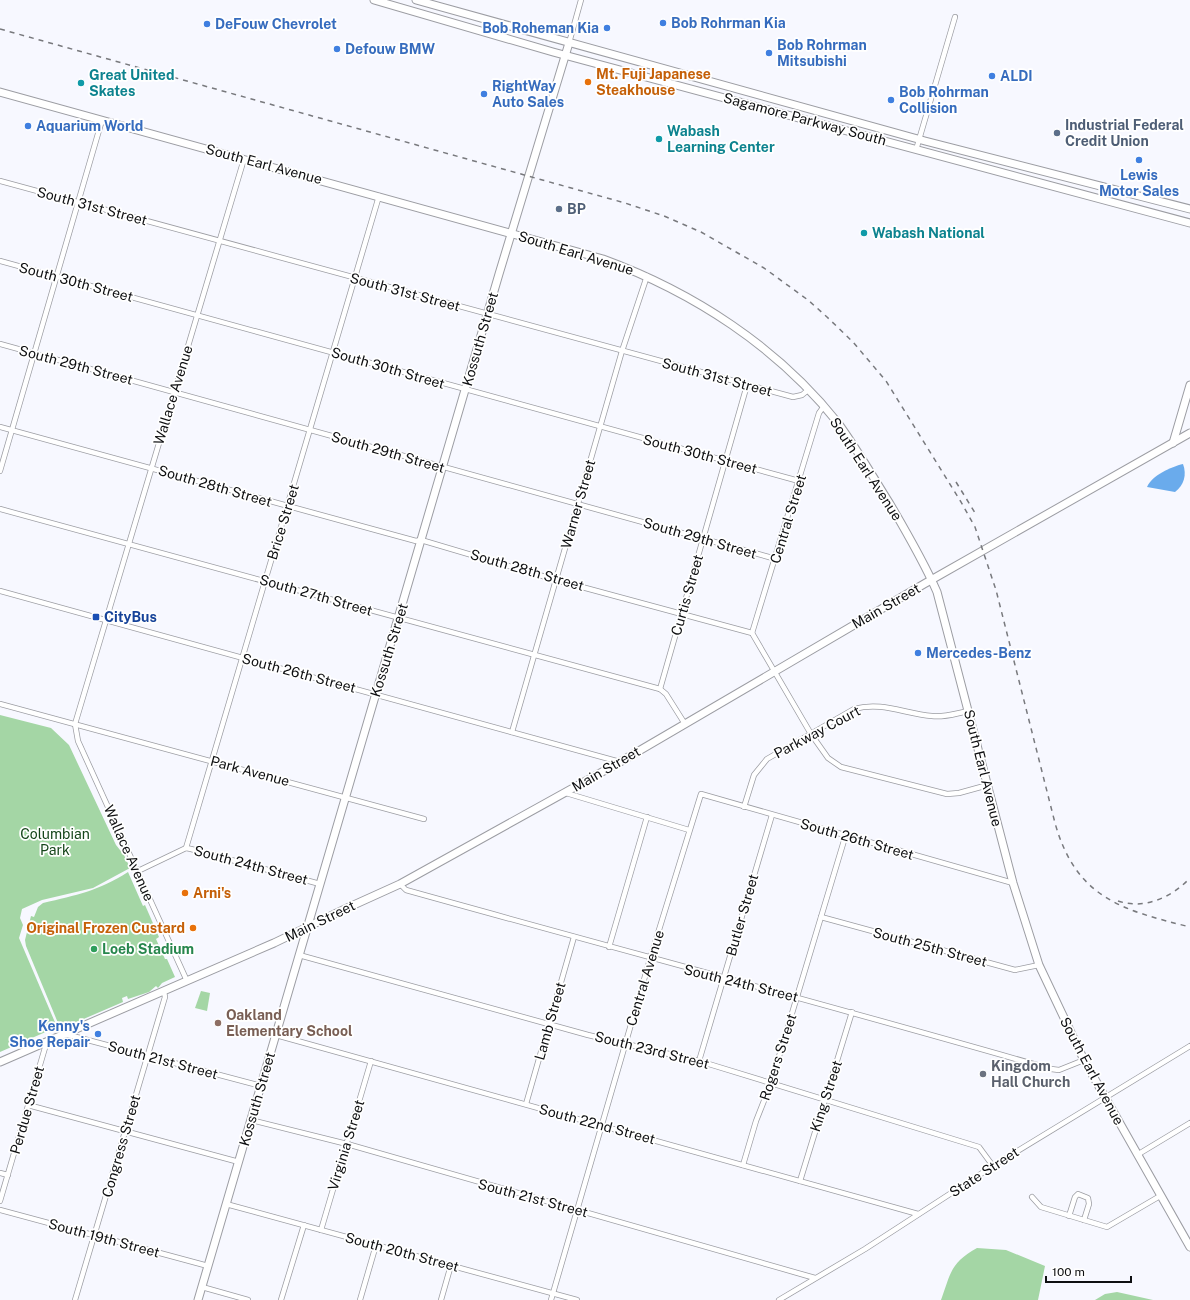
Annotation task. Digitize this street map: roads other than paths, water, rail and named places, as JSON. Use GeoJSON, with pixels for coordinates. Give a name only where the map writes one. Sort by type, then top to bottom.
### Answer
{"type":"FeatureCollection","features":[{"type":"Feature","properties":{"kind":"street","name":"Sagamore Parkway South"},"geometry":{"type":"LineString","coordinates":[[374,0],[566,55],[1190,223]]}},
{"type":"Feature","properties":{"kind":"street","name":"Sagamore Parkway South"},"geometry":{"type":"LineString","coordinates":[[416,0],[919,139],[1190,209]]}},
{"type":"Feature","properties":{"kind":"street","name":"Kossuth Street"},"geometry":{"type":"LineString","coordinates":[[198,1300],[442,467],[566,55],[581,0]]}},
{"type":"Feature","properties":{"kind":"street"},"geometry":{"type":"LineString","coordinates":[[916,150],[956,17]]}},
{"type":"Feature","properties":{"kind":"street","name":"South Earl Avenue"},"geometry":{"type":"LineString","coordinates":[[0,92],[603,259],[647,276],[686,296],[738,329],[774,357],[824,406],[842,429],[866,464],[932,580],[939,599],[969,711],[1013,883],[1038,965],[1084,1060],[1190,1247]]}},
{"type":"Feature","properties":{"kind":"street"},"geometry":{"type":"LineString","coordinates":[[0,471],[102,120]]}},
{"type":"Feature","properties":{"kind":"street","name":"Wallace Avenue"},"geometry":{"type":"LineString","coordinates":[[187,981],[78,741],[75,724],[244,159]]}},
{"type":"Feature","properties":{"kind":"street","name":"South 31st Street"},"geometry":{"type":"LineString","coordinates":[[0,181],[793,397],[802,395],[808,390]]}},
{"type":"Feature","properties":{"kind":"street","name":"Brice Street"},"geometry":{"type":"LineString","coordinates":[[186,848],[334,353],[379,196]]}},
{"type":"Feature","properties":{"kind":"street","name":"South 30th Street"},"geometry":{"type":"LineString","coordinates":[[0,261],[799,481]]}},
{"type":"Feature","properties":{"kind":"street","name":"Warner Street"},"geometry":{"type":"LineString","coordinates":[[512,732],[622,351],[647,276]]}},
{"type":"Feature","properties":{"kind":"street","name":"South 29th Street"},"geometry":{"type":"LineString","coordinates":[[0,344],[776,559]]}},
{"type":"Feature","properties":{"kind":"street","name":"Curtis Street"},"geometry":{"type":"LineString","coordinates":[[660,689],[747,385]]}},
{"type":"Feature","properties":{"kind":"street"},"geometry":{"type":"LineString","coordinates":[[1172,443],[1190,386]]}},
{"type":"Feature","properties":{"kind":"street","name":"Central Street"},"geometry":{"type":"LineString","coordinates":[[752,633],[776,559],[819,412],[824,406]]}},
{"type":"Feature","properties":{"kind":"street","name":"South 28th Street"},"geometry":{"type":"LineString","coordinates":[[0,427],[416,541],[421,540],[556,580],[752,633]]}},
{"type":"Feature","properties":{"kind":"street","name":"Main Street"},"geometry":{"type":"LineString","coordinates":[[0,1062],[164,992],[400,884],[566,793],[932,580],[1190,433]]}},
{"type":"Feature","properties":{"kind":"street","name":"South 27th Street"},"geometry":{"type":"LineString","coordinates":[[0,509],[660,689]]}},
{"type":"Feature","properties":{"kind":"street","name":"South 26th Street"},"geometry":{"type":"LineString","coordinates":[[0,591],[620,762]]}},
{"type":"Feature","properties":{"kind":"street"},"geometry":{"type":"LineString","coordinates":[[752,633],[810,734],[828,758],[841,767],[947,794],[959,793],[988,785]]}},
{"type":"Feature","properties":{"kind":"street"},"geometry":{"type":"LineString","coordinates":[[660,689],[666,694],[685,724]]}},
{"type":"Feature","properties":{"kind":"street"},"geometry":{"type":"LineString","coordinates":[[0,704],[75,724]]}},
{"type":"Feature","properties":{"kind":"street","name":"Parkway Court"},"geometry":{"type":"LineString","coordinates":[[744,807],[754,775],[759,766],[767,759],[854,709],[863,706],[891,707],[939,717],[969,711]]}},
{"type":"Feature","properties":{"kind":"street","name":"Park Avenue"},"geometry":{"type":"LineString","coordinates":[[75,724],[212,760],[424,819]]}},
{"type":"Feature","properties":{"kind":"street"},"geometry":{"type":"LineString","coordinates":[[566,793],[689,830]]}},
{"type":"Feature","properties":{"kind":"street","name":"South 26th Street"},"geometry":{"type":"LineString","coordinates":[[702,794],[1013,883]]}},
{"type":"Feature","properties":{"kind":"street","name":"Central Avenue"},"geometry":{"type":"LineString","coordinates":[[551,1300],[625,1042],[689,830],[702,794]]}},
{"type":"Feature","properties":{"kind":"street","name":"Butler Street"},"geometry":{"type":"LineString","coordinates":[[699,1061],[772,815]]}},
{"type":"Feature","properties":{"kind":"street"},"geometry":{"type":"LineString","coordinates":[[608,947],[647,817]]}},
{"type":"Feature","properties":{"kind":"street","name":"Rogers Street"},"geometry":{"type":"LineString","coordinates":[[743,1165],[756,1121],[771,1083],[846,834]]}},
{"type":"Feature","properties":{"kind":"street","name":"South 24th Street"},"geometry":{"type":"LineString","coordinates":[[138,871],[186,848],[320,884]]}},
{"type":"Feature","properties":{"kind":"street","name":"South 24th Street"},"geometry":{"type":"LineString","coordinates":[[400,884],[406,890],[650,959],[852,1012],[1050,1069],[1059,1070],[1084,1060]]}},
{"type":"Feature","properties":{"kind":"street","name":"South 25th Street"},"geometry":{"type":"LineString","coordinates":[[821,917],[1016,970],[1038,965]]}},
{"type":"Feature","properties":{"kind":"street","name":"Lamb Street"},"geometry":{"type":"LineString","coordinates":[[526,1104],[574,937]]}},
{"type":"Feature","properties":{"kind":"street","name":"South 23rd Street"},"geometry":{"type":"LineString","coordinates":[[299,955],[550,1023],[588,1035],[625,1042],[699,1061],[979,1147],[993,1166]]}},
{"type":"Feature","properties":{"kind":"street","name":"Congress Street"},"geometry":{"type":"LineString","coordinates":[[75,1300],[165,997],[164,992]]}},
{"type":"Feature","properties":{"kind":"street","name":"King Street"},"geometry":{"type":"LineString","coordinates":[[800,1181],[852,1012]]}},
{"type":"Feature","properties":{"kind":"street","name":"South 21st Street"},"geometry":{"type":"LineString","coordinates":[[65,1034],[261,1086]]}},
{"type":"Feature","properties":{"kind":"street","name":"South 22nd Street"},"geometry":{"type":"LineString","coordinates":[[276,1035],[918,1214]]}},
{"type":"Feature","properties":{"kind":"street","name":"Perdue Street"},"geometry":{"type":"LineString","coordinates":[[0,1201],[47,1041]]}},
{"type":"Feature","properties":{"kind":"street","name":"State Street"},"geometry":{"type":"LineString","coordinates":[[779,1300],[865,1249],[993,1166],[1104,1097],[1190,1046]]}},
{"type":"Feature","properties":{"kind":"street","name":"Virginia Street"},"geometry":{"type":"LineString","coordinates":[[321,1230],[371,1061]]}},
{"type":"Feature","properties":{"kind":"street"},"geometry":{"type":"LineString","coordinates":[[28,1105],[239,1162]]}},
{"type":"Feature","properties":{"kind":"street","name":"South 21st Street"},"geometry":{"type":"LineString","coordinates":[[251,1120],[347,1144],[552,1204],[815,1278]]}},
{"type":"Feature","properties":{"kind":"street"},"geometry":{"type":"LineString","coordinates":[[1138,1155],[1190,1123]]}},
{"type":"Feature","properties":{"kind":"street"},"geometry":{"type":"LineString","coordinates":[[0,1173],[8,1175]]}},
{"type":"Feature","properties":{"kind":"street"},"geometry":{"type":"LineString","coordinates":[[1069,1216],[1075,1197],[1078,1194],[1088,1198],[1089,1204],[1084,1220]]}},
{"type":"Feature","properties":{"kind":"street"},"geometry":{"type":"LineString","coordinates":[[1032,1197],[1041,1208],[1107,1227],[1160,1196]]}},
{"type":"Feature","properties":{"kind":"street","name":"South 20th Street"},"geometry":{"type":"LineString","coordinates":[[226,1204],[577,1300]]}},
{"type":"Feature","properties":{"kind":"street","name":"South 19th Street"},"geometry":{"type":"LineString","coordinates":[[0,1210],[208,1266]]}},
{"type":"Feature","properties":{"kind":"street"},"geometry":{"type":"LineString","coordinates":[[281,1300],[304,1225]]}},
{"type":"Feature","properties":{"kind":"street"},"geometry":{"type":"LineString","coordinates":[[360,1300],[376,1245]]}},
{"type":"Feature","properties":{"kind":"street"},"geometry":{"type":"LineString","coordinates":[[441,1300],[451,1265]]}},
{"type":"Feature","properties":{"kind":"street"},"geometry":{"type":"LineString","coordinates":[[202,1287],[248,1300]]}},
{"type":"Feature","properties":{"kind":"water"},"geometry":{"type":"Polygon","coordinates":[[[1183,464],[1185,472],[1184,480],[1175,492],[1147,487],[1157,475],[1168,469],[1183,464]]]}},
{"type":"Feature","properties":{"kind":"railway"},"geometry":{"type":"LineString","coordinates":[[0,29],[625,203],[664,216],[701,232],[764,268],[808,300],[853,342],[886,381],[975,527],[996,590],[1055,823],[1064,848],[1075,868],[1089,884],[1105,897],[1143,914],[1190,927]]}},
{"type":"Feature","properties":{"kind":"railway"},"geometry":{"type":"LineString","coordinates":[[956,482],[977,516]]}},
{"type":"Feature","properties":{"kind":"railway"},"geometry":{"type":"LineString","coordinates":[[1118,901],[1138,904],[1148,903],[1175,891],[1190,878]]}},
{"type":"Feature","properties":{"kind":"place","name":"Bob Rohrman Kia"},"geometry":{"type":"Point","coordinates":[663,23]}},
{"type":"Feature","properties":{"kind":"place","name":"DeFouw Chevrolet"},"geometry":{"type":"Point","coordinates":[207,24]}},
{"type":"Feature","properties":{"kind":"place","name":"Bob Roheman Kia"},"geometry":{"type":"Point","coordinates":[607,28]}},
{"type":"Feature","properties":{"kind":"place","name":"Defouw BMW"},"geometry":{"type":"Point","coordinates":[337,49]}},
{"type":"Feature","properties":{"kind":"place","name":"Bob Rohrman Mitsubishi"},"geometry":{"type":"Point","coordinates":[769,53]}},
{"type":"Feature","properties":{"kind":"place","name":"ALDI"},"geometry":{"type":"Point","coordinates":[992,76]}},
{"type":"Feature","properties":{"kind":"place","name":"Mt. Fuji Japanese Steakhouse"},"geometry":{"type":"Point","coordinates":[588,82]}},
{"type":"Feature","properties":{"kind":"place","name":"Great United Skates"},"geometry":{"type":"Point","coordinates":[81,83]}},
{"type":"Feature","properties":{"kind":"place","name":"RightWay Auto Sales"},"geometry":{"type":"Point","coordinates":[484,94]}},
{"type":"Feature","properties":{"kind":"place","name":"Bob Rohrman Collision"},"geometry":{"type":"Point","coordinates":[891,100]}},
{"type":"Feature","properties":{"kind":"place","name":"Aquarium World"},"geometry":{"type":"Point","coordinates":[28,126]}},
{"type":"Feature","properties":{"kind":"place","name":"Industrial Federal Credit Union"},"geometry":{"type":"Point","coordinates":[1057,133]}},
{"type":"Feature","properties":{"kind":"place","name":"Wabash Learning Center"},"geometry":{"type":"Point","coordinates":[659,139]}},
{"type":"Feature","properties":{"kind":"place","name":"Lewis Motor Sales"},"geometry":{"type":"Point","coordinates":[1139,160]}},
{"type":"Feature","properties":{"kind":"place","name":"BP"},"geometry":{"type":"Point","coordinates":[559,209]}},
{"type":"Feature","properties":{"kind":"place","name":"Wabash National"},"geometry":{"type":"Point","coordinates":[864,233]}},
{"type":"Feature","properties":{"kind":"place","name":"CityBus"},"geometry":{"type":"Point","coordinates":[96,617]}},
{"type":"Feature","properties":{"kind":"place","name":"Mercedes-Benz"},"geometry":{"type":"Point","coordinates":[918,653]}},
{"type":"Feature","properties":{"kind":"place","name":"Arni's"},"geometry":{"type":"Point","coordinates":[185,893]}},
{"type":"Feature","properties":{"kind":"place","name":"Original Frozen Custard"},"geometry":{"type":"Point","coordinates":[193,928]}},
{"type":"Feature","properties":{"kind":"place","name":"Loeb Stadium"},"geometry":{"type":"Point","coordinates":[94,949]}},
{"type":"Feature","properties":{"kind":"place","name":"Oakland Elementary School"},"geometry":{"type":"Point","coordinates":[218,1023]}},
{"type":"Feature","properties":{"kind":"place","name":"Kenny's Shoe Repair"},"geometry":{"type":"Point","coordinates":[98,1034]}},
{"type":"Feature","properties":{"kind":"place","name":"Kingdom Hall Church"},"geometry":{"type":"Point","coordinates":[983,1074]}},
{"type":"Feature","properties":{"kind":"park label","name":"Columbian Park"},"geometry":{"type":"Point","coordinates":[55,842]}}]}
